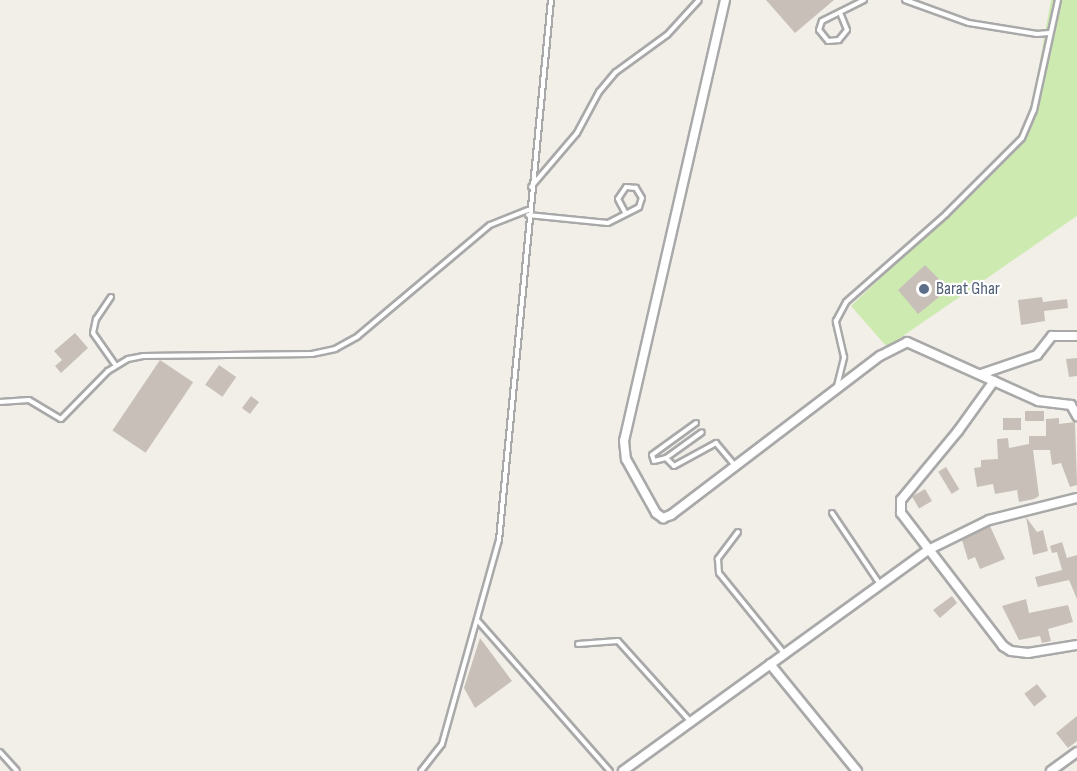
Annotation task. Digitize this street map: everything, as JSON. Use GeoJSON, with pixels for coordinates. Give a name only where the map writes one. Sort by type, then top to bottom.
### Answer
{"type":"FeatureCollection","features":[{"type":"Feature","properties":{"kind":"street"},"geometry":{"type":"LineString","coordinates":[[725,0],[625,451],[656,513],[663,518],[735,467],[895,346],[908,342],[1044,403],[1071,405],[1077,416]]}},
{"type":"Feature","properties":{"kind":"street"},"geometry":{"type":"LineString","coordinates":[[981,374],[1036,355],[1052,336],[1077,336]]}},
{"type":"Feature","properties":{"kind":"street"},"geometry":{"type":"LineString","coordinates":[[994,381],[958,431],[901,500],[901,513],[928,550],[1011,651],[1028,653],[1077,645]]}},
{"type":"Feature","properties":{"kind":"street"},"geometry":{"type":"LineString","coordinates":[[623,771],[879,583],[928,550],[999,516],[1077,498]]}},
{"type":"Feature","properties":{"kind":"street"},"geometry":{"type":"LineString","coordinates":[[770,664],[857,771]]}},
{"type":"Feature","properties":{"kind":"street"},"geometry":{"type":"LineString","coordinates":[[1051,771],[1077,752]]}},
{"type":"Feature","properties":{"kind":"lane"},"geometry":{"type":"LineString","coordinates":[[421,771],[442,744],[492,576],[506,493],[528,213],[551,0]]}},
{"type":"Feature","properties":{"kind":"lane"},"geometry":{"type":"LineString","coordinates":[[531,188],[577,133],[599,92],[616,72],[667,35],[699,0]]}},
{"type":"Feature","properties":{"kind":"lane"},"geometry":{"type":"LineString","coordinates":[[841,15],[848,30],[839,40],[828,41],[820,25],[832,14],[841,15],[864,0]]}},
{"type":"Feature","properties":{"kind":"lane"},"geometry":{"type":"LineString","coordinates":[[905,0],[969,23],[1025,33],[1049,33]]}},
{"type":"Feature","properties":{"kind":"lane"},"geometry":{"type":"LineString","coordinates":[[836,391],[844,357],[836,328],[840,311],[1015,146],[1034,110],[1058,0]]}},
{"type":"Feature","properties":{"kind":"lane"},"geometry":{"type":"LineString","coordinates":[[0,402],[29,400],[60,419],[115,365],[143,356],[312,354],[335,349],[358,336],[490,225],[528,213],[603,223],[639,207],[642,198],[636,188],[626,187],[618,199],[625,212]]}},
{"type":"Feature","properties":{"kind":"lane"},"geometry":{"type":"LineString","coordinates":[[111,297],[96,319],[93,333],[115,365]]}},
{"type":"Feature","properties":{"kind":"lane"},"geometry":{"type":"LineString","coordinates":[[696,423],[651,456],[656,463],[702,432]]}},
{"type":"Feature","properties":{"kind":"lane"},"geometry":{"type":"LineString","coordinates":[[666,458],[674,466],[716,443],[735,467]]}},
{"type":"Feature","properties":{"kind":"lane"},"geometry":{"type":"LineString","coordinates":[[832,513],[879,583]]}},
{"type":"Feature","properties":{"kind":"lane"},"geometry":{"type":"LineString","coordinates":[[738,531],[718,559],[719,573],[784,653]]}},
{"type":"Feature","properties":{"kind":"lane"},"geometry":{"type":"LineString","coordinates":[[477,621],[610,771]]}},
{"type":"Feature","properties":{"kind":"lane"},"geometry":{"type":"LineString","coordinates":[[578,644],[618,641],[690,721]]}},
{"type":"Feature","properties":{"kind":"lane"},"geometry":{"type":"LineString","coordinates":[[0,752],[17,771]]}},
{"type":"Feature","properties":{"kind":"green space"},"geometry":{"type":"Polygon","coordinates":[[[1051,0],[1077,0],[1077,216],[887,347],[851,306],[949,213],[968,186],[1012,155],[1029,121],[1051,0]]]}},
{"type":"Feature","properties":{"kind":"building"},"geometry":{"type":"Polygon","coordinates":[[[766,0],[834,0],[795,33],[766,0]]]}},
{"type":"Feature","properties":{"kind":"building","name":"Barat Ghar"},"geometry":{"type":"Polygon","coordinates":[[[925,265],[949,289],[918,314],[898,290],[925,265]]]}},
{"type":"Feature","properties":{"kind":"building"},"geometry":{"type":"Polygon","coordinates":[[[1042,297],[1043,302],[1067,299],[1068,308],[1044,311],[1045,321],[1021,325],[1018,300],[1042,297]]]}},
{"type":"Feature","properties":{"kind":"building"},"geometry":{"type":"Polygon","coordinates":[[[75,333],[88,348],[61,373],[55,366],[62,360],[54,351],[75,333]]]}},
{"type":"Feature","properties":{"kind":"building"},"geometry":{"type":"Polygon","coordinates":[[[1077,358],[1077,376],[1069,377],[1066,359],[1077,358]]]}},
{"type":"Feature","properties":{"kind":"building"},"geometry":{"type":"Polygon","coordinates":[[[160,360],[193,382],[146,453],[112,430],[160,360]]]}},
{"type":"Feature","properties":{"kind":"building"},"geometry":{"type":"Polygon","coordinates":[[[219,365],[236,377],[222,397],[205,385],[219,365]]]}},
{"type":"Feature","properties":{"kind":"building"},"geometry":{"type":"Polygon","coordinates":[[[251,396],[259,402],[250,414],[242,408],[251,396]]]}},
{"type":"Feature","properties":{"kind":"building"},"geometry":{"type":"Polygon","coordinates":[[[1025,411],[1044,411],[1044,421],[1025,421],[1025,411]]]}},
{"type":"Feature","properties":{"kind":"building"},"geometry":{"type":"Polygon","coordinates":[[[1003,418],[1021,418],[1021,430],[1003,430],[1003,418]]]}},
{"type":"Feature","properties":{"kind":"building"},"geometry":{"type":"Polygon","coordinates":[[[1059,418],[1059,424],[1075,422],[1077,485],[1070,487],[1061,463],[1052,465],[1050,450],[1033,450],[1039,496],[1019,502],[1017,490],[995,494],[993,484],[977,487],[974,468],[981,467],[981,460],[998,459],[997,439],[1008,438],[1009,448],[1029,444],[1029,436],[1046,436],[1046,419],[1059,418]]]}},
{"type":"Feature","properties":{"kind":"building"},"geometry":{"type":"Polygon","coordinates":[[[946,467],[959,489],[952,494],[938,472],[946,467]]]}},
{"type":"Feature","properties":{"kind":"building"},"geometry":{"type":"Polygon","coordinates":[[[925,489],[932,501],[919,509],[912,496],[925,489]]]}},
{"type":"Feature","properties":{"kind":"building"},"geometry":{"type":"Polygon","coordinates":[[[1026,517],[1037,532],[1043,530],[1048,551],[1033,555],[1026,517]]]}},
{"type":"Feature","properties":{"kind":"building"},"geometry":{"type":"Polygon","coordinates":[[[990,526],[1005,559],[980,569],[975,557],[968,560],[962,540],[990,526]]]}},
{"type":"Feature","properties":{"kind":"building"},"geometry":{"type":"Polygon","coordinates":[[[1062,542],[1067,558],[1077,555],[1077,599],[1069,580],[1038,587],[1035,577],[1062,570],[1057,552],[1052,553],[1050,546],[1062,542]]]}},
{"type":"Feature","properties":{"kind":"building"},"geometry":{"type":"Polygon","coordinates":[[[952,596],[957,603],[940,618],[933,610],[952,596]]]}},
{"type":"Feature","properties":{"kind":"building"},"geometry":{"type":"Polygon","coordinates":[[[1026,599],[1029,613],[1068,605],[1073,622],[1048,629],[1051,641],[1042,643],[1040,636],[1019,640],[1002,606],[1026,599]]]}},
{"type":"Feature","properties":{"kind":"building"},"geometry":{"type":"Polygon","coordinates":[[[480,638],[512,681],[475,708],[464,688],[480,638]]]}},
{"type":"Feature","properties":{"kind":"building"},"geometry":{"type":"Polygon","coordinates":[[[1037,684],[1047,697],[1034,706],[1024,694],[1037,684]]]}},
{"type":"Feature","properties":{"kind":"building"},"geometry":{"type":"Polygon","coordinates":[[[1077,716],[1077,741],[1068,748],[1056,733],[1077,716]]]}},
{"type":"Feature","properties":{"kind":"place","name":"Barat Ghar"},"geometry":{"type":"Point","coordinates":[924,289]}}]}
